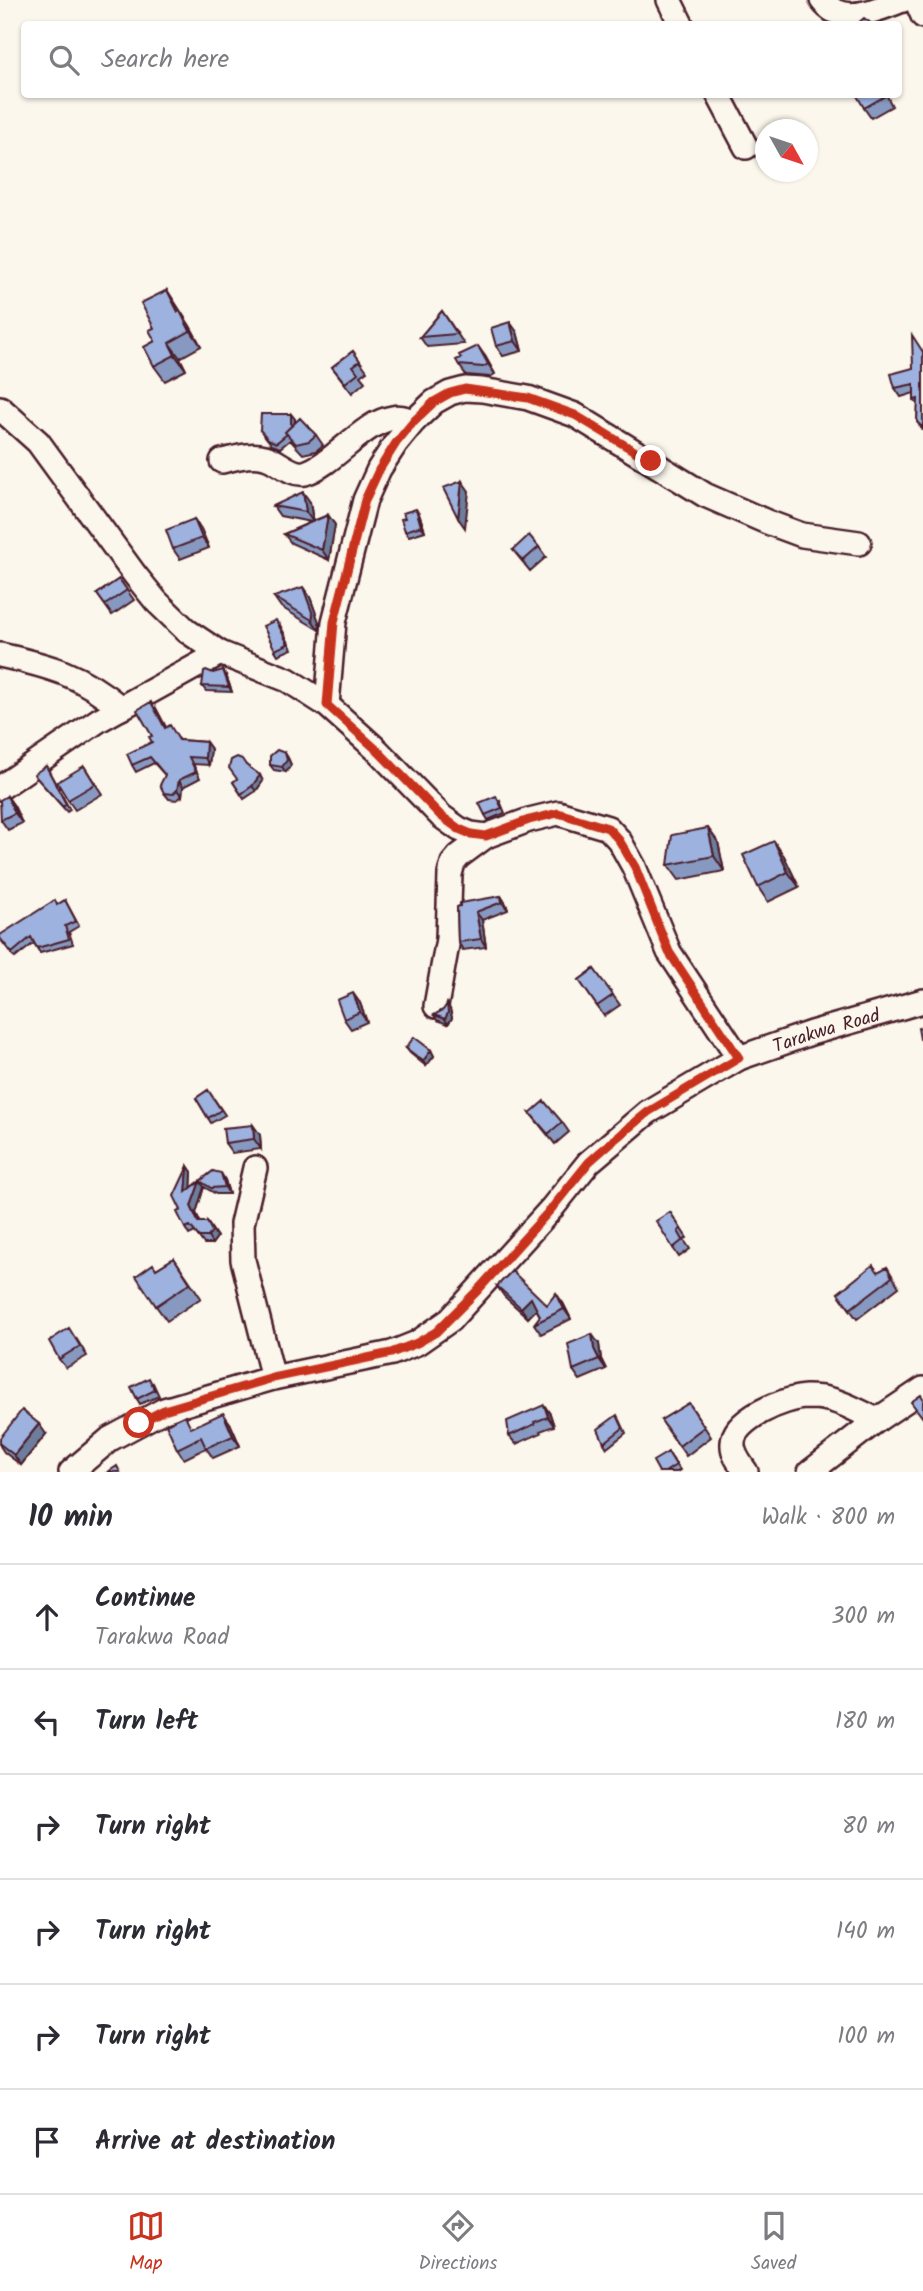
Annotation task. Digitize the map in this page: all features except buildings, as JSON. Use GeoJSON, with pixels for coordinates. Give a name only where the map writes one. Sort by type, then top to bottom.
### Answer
{"type":"FeatureCollection","features":[{"type":"Feature","properties":{"kind":"street"},"geometry":{"type":"LineString","coordinates":[[669,0],[680,21]]}},
{"type":"Feature","properties":{"kind":"street"},"geometry":{"type":"LineString","coordinates":[[822,0],[834,12],[849,16],[903,0]]}},
{"type":"Feature","properties":{"kind":"street"},"geometry":{"type":"LineString","coordinates":[[916,0],[923,16]]}},
{"type":"Feature","properties":{"kind":"street"},"geometry":{"type":"LineString","coordinates":[[720,98],[746,147]]}},
{"type":"Feature","properties":{"kind":"street"},"geometry":{"type":"LineString","coordinates":[[327,705],[334,622],[365,500],[396,443],[434,402],[450,393],[465,389],[528,398],[575,415],[705,495],[802,535],[859,543]]}},
{"type":"Feature","properties":{"kind":"street"},"geometry":{"type":"LineString","coordinates":[[0,408],[38,442],[156,601],[187,631],[220,653],[288,680],[327,705],[377,750],[441,816],[459,829],[486,836]]}},
{"type":"Feature","properties":{"kind":"street"},"geometry":{"type":"LineString","coordinates":[[222,461],[256,455],[267,457],[296,473],[303,473],[381,422],[399,417],[414,421]]}},
{"type":"Feature","properties":{"kind":"street"},"geometry":{"type":"LineString","coordinates":[[0,788],[99,720],[220,653]]}},
{"type":"Feature","properties":{"kind":"street"},"geometry":{"type":"LineString","coordinates":[[0,655],[49,666],[82,680],[101,691],[121,708]]}},
{"type":"Feature","properties":{"kind":"street"},"geometry":{"type":"LineString","coordinates":[[436,1006],[448,939],[450,874],[453,863],[486,836],[529,820],[558,813],[608,828],[619,840],[635,867],[669,952],[739,1058]]}},
{"type":"Feature","properties":{"kind":"street","name":"Tarakwa Road"},"geometry":{"type":"LineString","coordinates":[[71,1472],[110,1439],[164,1410],[273,1378],[391,1353],[417,1343],[436,1332],[477,1291],[552,1208],[589,1162],[648,1112],[739,1058],[811,1033],[923,1001]]}},
{"type":"Feature","properties":{"kind":"street"},"geometry":{"type":"LineString","coordinates":[[255,1168],[243,1224],[243,1260],[273,1378]]}},
{"type":"Feature","properties":{"kind":"street"},"geometry":{"type":"LineString","coordinates":[[810,1472],[877,1420],[923,1389]]}},
{"type":"Feature","properties":{"kind":"street"},"geometry":{"type":"LineString","coordinates":[[746,1472],[735,1455],[732,1441],[738,1429],[755,1415],[782,1403],[804,1397],[829,1399],[877,1420]]}},
{"type":"Feature","properties":{"kind":"route"},"geometry":{"type":"LineString","coordinates":[[139,1423],[164,1410],[273,1378],[391,1353],[436,1332],[552,1208],[589,1162],[648,1112],[739,1058],[669,952],[635,867],[619,840],[608,828],[558,813],[529,820],[486,836],[459,829],[441,816],[377,750],[327,705],[334,622],[365,500],[396,443],[434,402],[450,393],[465,389],[528,398],[575,415],[651,461]]}}]}
